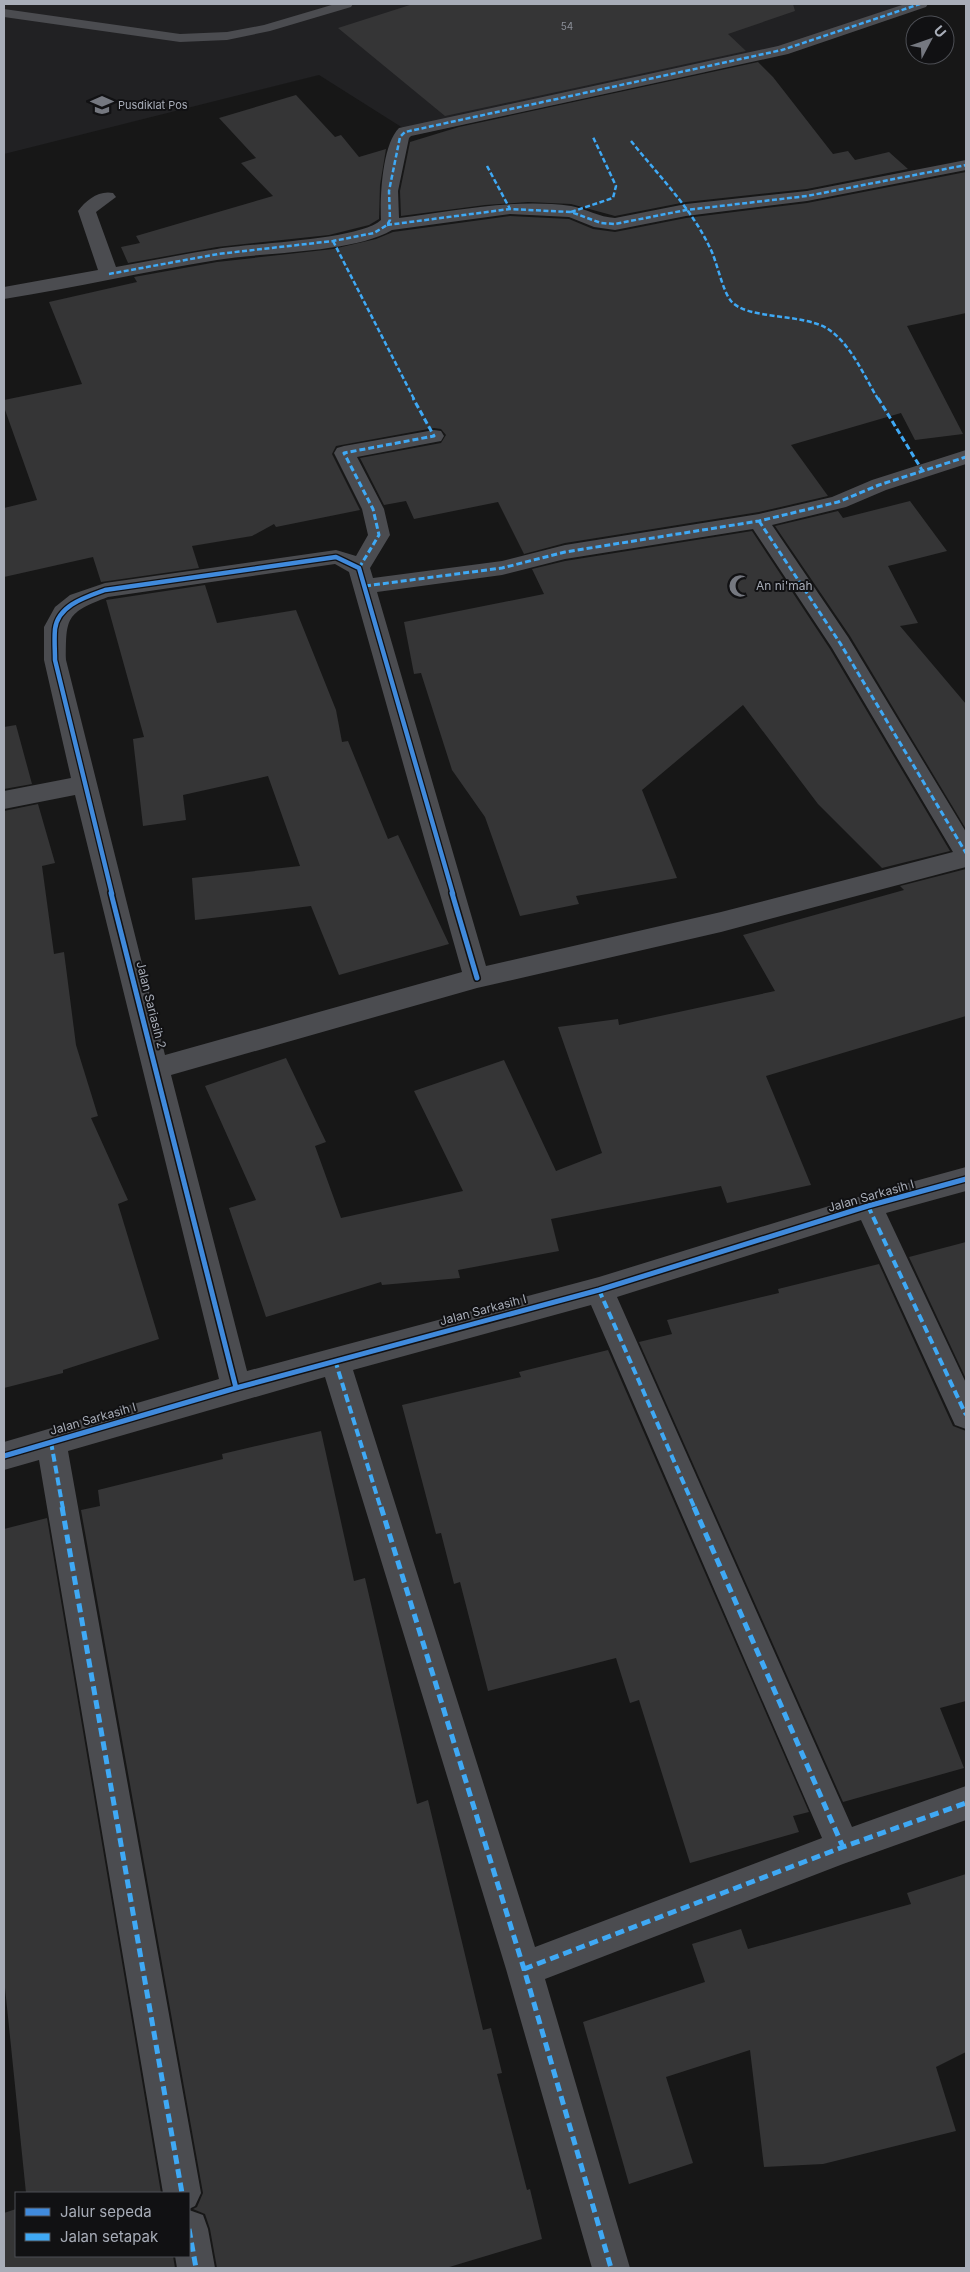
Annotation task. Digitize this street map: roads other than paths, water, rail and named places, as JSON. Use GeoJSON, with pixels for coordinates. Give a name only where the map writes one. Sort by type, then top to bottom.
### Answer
{"type":"FeatureCollection","features":[{"type":"Feature","properties":{"kind":"street"},"geometry":{"type":"LineString","coordinates":[[387,225],[390,220],[389,191],[400,137],[405,132],[782,50],[920,4]]}},
{"type":"Feature","properties":{"kind":"street"},"geometry":{"type":"LineString","coordinates":[[4,293],[218,254],[341,239],[374,233],[387,225],[510,209],[571,212],[601,223],[615,224],[686,210],[808,196],[966,165]]}},
{"type":"Feature","properties":{"kind":"street"},"geometry":{"type":"LineString","coordinates":[[107,197],[92,204],[87,211],[109,274]]}},
{"type":"Feature","properties":{"kind":"street"},"geometry":{"type":"LineString","coordinates":[[434,436],[344,453],[373,509],[379,535],[362,577],[477,978]]}},
{"type":"Feature","properties":{"kind":"street"},"geometry":{"type":"LineString","coordinates":[[362,577],[502,568],[565,552],[759,521],[838,502],[879,485],[966,456]]}},
{"type":"Feature","properties":{"kind":"street"},"geometry":{"type":"LineString","coordinates":[[759,521],[840,643],[966,853]]}},
{"type":"Feature","properties":{"kind":"street","name":"Jalan Sariasih 2"},"geometry":{"type":"LineString","coordinates":[[236,1388],[84,784],[55,660],[56,626],[62,612],[78,600],[104,590],[336,557],[348,561],[362,577]]}},
{"type":"Feature","properties":{"kind":"street"},"geometry":{"type":"LineString","coordinates":[[4,800],[84,784]]}},
{"type":"Feature","properties":{"kind":"street"},"geometry":{"type":"LineString","coordinates":[[157,1068],[477,978],[721,922],[966,858]]}},
{"type":"Feature","properties":{"kind":"street","name":"Jalan Sarkasih I"},"geometry":{"type":"LineString","coordinates":[[4,1456],[335,1360],[599,1290],[868,1206],[966,1179]]}},
{"type":"Feature","properties":{"kind":"street"},"geometry":{"type":"LineString","coordinates":[[868,1206],[966,1415]]}},
{"type":"Feature","properties":{"kind":"street"},"geometry":{"type":"LineString","coordinates":[[599,1290],[843,1847]]}},
{"type":"Feature","properties":{"kind":"street"},"geometry":{"type":"LineString","coordinates":[[335,1360],[524,1969],[611,2268]]}},
{"type":"Feature","properties":{"kind":"street"},"geometry":{"type":"LineString","coordinates":[[51,1442],[182,2192]]}},
{"type":"Feature","properties":{"kind":"street"},"geometry":{"type":"LineString","coordinates":[[524,1969],[843,1847],[966,1803]]}},
{"type":"Feature","properties":{"kind":"street"},"geometry":{"type":"LineString","coordinates":[[190,2235],[196,2268]]}},
{"type":"Feature","properties":{"kind":"lane"},"geometry":{"type":"LineString","coordinates":[[4,13],[189,37],[227,36],[266,28],[347,4]]}},
{"type":"Feature","properties":{"kind":"place","name":"Pusdiklat Pos"},"geometry":{"type":"Point","coordinates":[102,105]}},
{"type":"Feature","properties":{"kind":"place","name":"An ni'mah"},"geometry":{"type":"Point","coordinates":[740,586]}}]}
